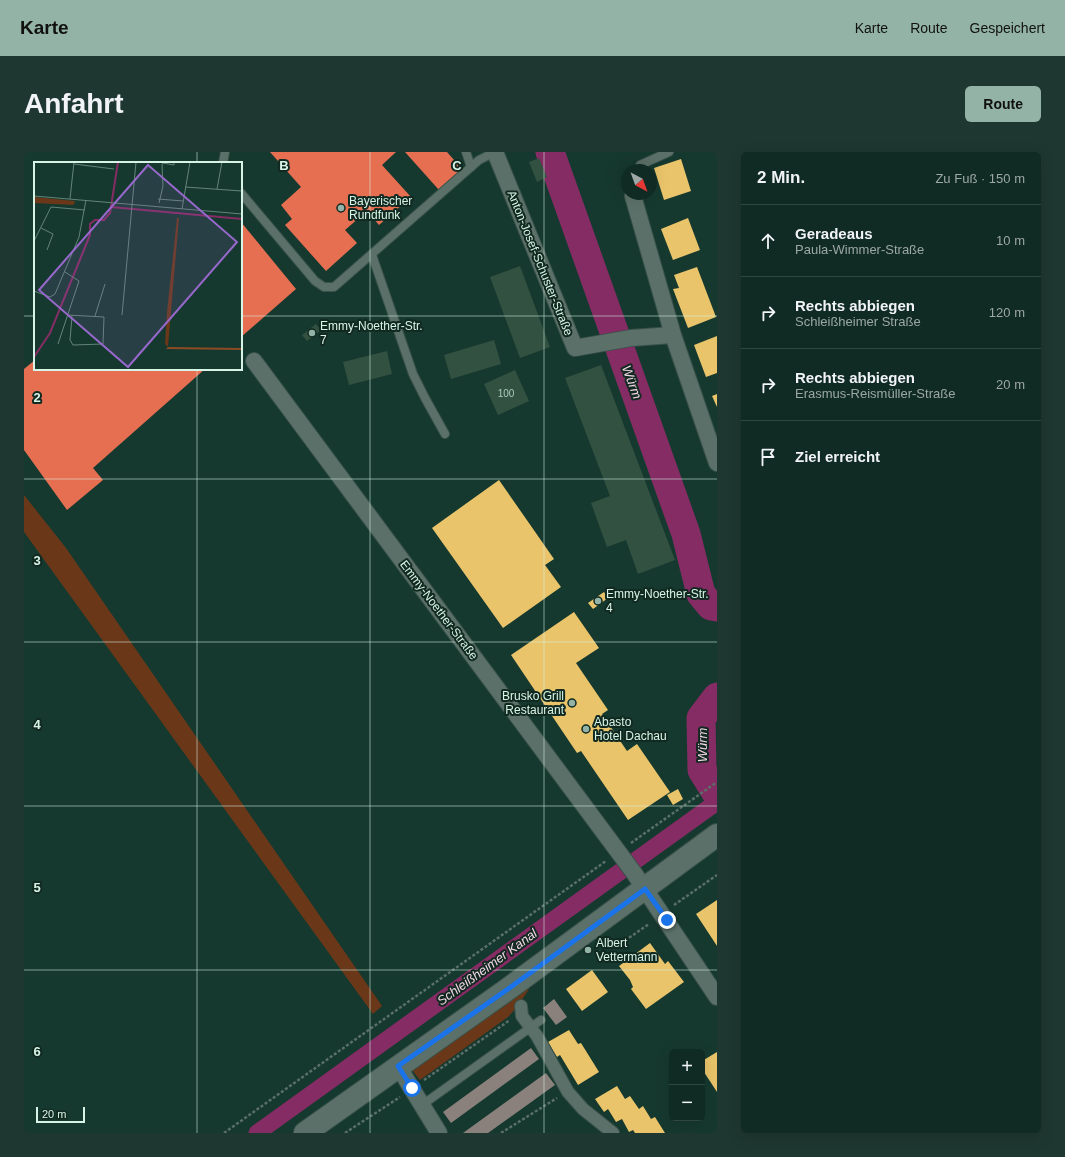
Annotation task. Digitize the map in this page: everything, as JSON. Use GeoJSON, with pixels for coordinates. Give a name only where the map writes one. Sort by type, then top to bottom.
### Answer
{"type":"FeatureCollection","features":[{"type":"Feature","properties":{"kind":"main road"},"geometry":{"type":"LineString","coordinates":[[305,1133],[508,989],[640,881],[717,835]]}},
{"type":"Feature","properties":{"kind":"street","name":"Anton-Josef-Schuster-Straße"},"geometry":{"type":"LineString","coordinates":[[495,152],[574,348],[630,338],[673,335]]}},
{"type":"Feature","properties":{"kind":"street"},"geometry":{"type":"LineString","coordinates":[[634,200],[673,335],[717,463]]}},
{"type":"Feature","properties":{"kind":"street","name":"Emmy-Noether-Straße"},"geometry":{"type":"LineString","coordinates":[[254,362],[640,881],[717,997]]}},
{"type":"Feature","properties":{"kind":"street"},"geometry":{"type":"LineString","coordinates":[[521,1006],[522,1016],[536,1023],[568,1092],[583,1110],[613,1133]]}},
{"type":"Feature","properties":{"kind":"street"},"geometry":{"type":"LineString","coordinates":[[398,1066],[439,1133]]}},
{"type":"Feature","properties":{"kind":"lane"},"geometry":{"type":"LineString","coordinates":[[224,162],[225,152]]}},
{"type":"Feature","properties":{"kind":"lane"},"geometry":{"type":"LineString","coordinates":[[466,152],[471,167]]}},
{"type":"Feature","properties":{"kind":"lane"},"geometry":{"type":"LineString","coordinates":[[242,194],[315,281],[324,287],[334,287],[479,160],[495,152]]}},
{"type":"Feature","properties":{"kind":"lane"},"geometry":{"type":"LineString","coordinates":[[642,164],[669,152]]}},
{"type":"Feature","properties":{"kind":"lane"},"geometry":{"type":"LineString","coordinates":[[372,254],[413,374],[446,434]]}},
{"type":"Feature","properties":{"kind":"lane"},"geometry":{"type":"LineString","coordinates":[[422,1105],[536,1023]]}},
{"type":"Feature","properties":{"kind":"path"},"geometry":{"type":"LineString","coordinates":[[224,1133],[621,855],[717,782]]}},
{"type":"Feature","properties":{"kind":"path"},"geometry":{"type":"LineString","coordinates":[[501,1133],[568,1092]]}},
{"type":"Feature","properties":{"kind":"shaded area"},"geometry":{"type":"Polygon","coordinates":[[[24,495],[66,548],[382,1006],[373,1014],[24,532],[24,495]]]}},
{"type":"Feature","properties":{"kind":"shaded area"},"geometry":{"type":"Polygon","coordinates":[[[528,987],[529,989],[517,1007],[508,1017],[420,1080],[412,1070],[528,987]]]}},
{"type":"Feature","properties":{"kind":"building: Wohnen"},"geometry":{"type":"Polygon","coordinates":[[[681,159],[691,191],[664,200],[657,178],[657,167],[681,159]]]}},
{"type":"Feature","properties":{"kind":"building: Wohnen"},"geometry":{"type":"Polygon","coordinates":[[[688,218],[700,250],[673,260],[661,229],[688,218]]]}},
{"type":"Feature","properties":{"kind":"building: Wohnen"},"geometry":{"type":"Polygon","coordinates":[[[697,267],[716,317],[688,328],[673,289],[679,288],[674,275],[697,267]]]}},
{"type":"Feature","properties":{"kind":"building: Wohnen"},"geometry":{"type":"Polygon","coordinates":[[[717,336],[717,373],[706,377],[694,345],[717,336]]]}},
{"type":"Feature","properties":{"kind":"building: Wohnen"},"geometry":{"type":"Polygon","coordinates":[[[717,394],[717,407],[712,396],[717,394]]]}},
{"type":"Feature","properties":{"kind":"building: Wohnen"},"geometry":{"type":"Polygon","coordinates":[[[499,480],[554,559],[545,565],[561,587],[503,628],[432,528],[499,480]]]}},
{"type":"Feature","properties":{"kind":"building: Wohnen","name":"Emmy-Noether-Str. 4"},"geometry":{"type":"Polygon","coordinates":[[[604,592],[608,598],[593,609],[588,603],[604,592]]]}},
{"type":"Feature","properties":{"kind":"building: Wohnen","name":"Abasto Hotel Dachau"},"geometry":{"type":"Polygon","coordinates":[[[574,612],[599,648],[576,663],[608,710],[602,714],[627,751],[637,744],[670,792],[628,820],[581,751],[577,753],[511,655],[574,612]]]}},
{"type":"Feature","properties":{"kind":"building: Wohnen"},"geometry":{"type":"Polygon","coordinates":[[[678,789],[683,799],[673,805],[667,795],[678,789]]]}},
{"type":"Feature","properties":{"kind":"building: Wohnen"},"geometry":{"type":"Polygon","coordinates":[[[717,900],[717,946],[696,914],[717,900]]]}},
{"type":"Feature","properties":{"kind":"building: Wohnen"},"geometry":{"type":"Polygon","coordinates":[[[650,943],[665,964],[668,961],[684,982],[646,1009],[631,989],[633,987],[630,980],[619,966],[650,943]]]}},
{"type":"Feature","properties":{"kind":"building: Wohnen"},"geometry":{"type":"Polygon","coordinates":[[[592,970],[608,992],[582,1011],[566,989],[592,970]]]}},
{"type":"Feature","properties":{"kind":"building: Wohnen"},"geometry":{"type":"Polygon","coordinates":[[[569,1030],[578,1044],[581,1043],[599,1072],[578,1085],[560,1055],[557,1057],[548,1042],[569,1030]]]}},
{"type":"Feature","properties":{"kind":"building: Wohnen"},"geometry":{"type":"Polygon","coordinates":[[[717,1052],[717,1092],[705,1074],[705,1059],[717,1052]]]}},
{"type":"Feature","properties":{"kind":"building: Wohnen"},"geometry":{"type":"Polygon","coordinates":[[[617,1086],[625,1099],[630,1096],[639,1109],[643,1106],[651,1119],[655,1117],[665,1133],[635,1133],[633,1130],[629,1132],[622,1119],[616,1122],[608,1109],[604,1112],[595,1099],[617,1086]]]}},
{"type":"Feature","properties":{"kind":"building: Handel","name":"Bayerischer Rundfunk"},"geometry":{"type":"Polygon","coordinates":[[[270,152],[396,152],[382,165],[411,197],[379,225],[367,211],[345,230],[357,243],[326,271],[285,225],[292,219],[281,205],[301,187],[270,152]]]}},
{"type":"Feature","properties":{"kind":"building: Handel","name":"Bayerischer Rundfunk"},"geometry":{"type":"Polygon","coordinates":[[[405,152],[447,152],[462,169],[439,190],[405,152]]]}},
{"type":"Feature","properties":{"kind":"building: Handel"},"geometry":{"type":"Polygon","coordinates":[[[242,223],[296,289],[242,336],[242,223]]]}},
{"type":"Feature","properties":{"kind":"building: Handel"},"geometry":{"type":"Polygon","coordinates":[[[34,361],[34,370],[204,370],[93,468],[103,480],[67,510],[24,450],[24,369],[34,361]]]}},
{"type":"Feature","properties":{"kind":"building: Industrie"},"geometry":{"type":"Polygon","coordinates":[[[554,999],[567,1017],[556,1025],[543,1008],[554,999]]]}},
{"type":"Feature","properties":{"kind":"building: Industrie"},"geometry":{"type":"Polygon","coordinates":[[[531,1048],[539,1059],[451,1123],[443,1112],[531,1048]]]}},
{"type":"Feature","properties":{"kind":"building: Industrie"},"geometry":{"type":"Polygon","coordinates":[[[546,1073],[555,1085],[488,1133],[463,1133],[546,1073]]]}},
{"type":"Feature","properties":{"kind":"building: Sonstige"},"geometry":{"type":"Polygon","coordinates":[[[539,158],[547,177],[537,182],[529,162],[539,158]]]}},
{"type":"Feature","properties":{"kind":"building: Sonstige"},"geometry":{"type":"Polygon","coordinates":[[[520,266],[550,347],[520,358],[490,277],[520,266]]]}},
{"type":"Feature","properties":{"kind":"building: Sonstige","name":"Emmy-Noether-Str. 7"},"geometry":{"type":"Polygon","coordinates":[[[316,324],[321,330],[307,341],[302,335],[316,324]]]}},
{"type":"Feature","properties":{"kind":"building: Sonstige"},"geometry":{"type":"Polygon","coordinates":[[[494,340],[501,364],[451,379],[444,355],[494,340]]]}},
{"type":"Feature","properties":{"kind":"building: Sonstige"},"geometry":{"type":"Polygon","coordinates":[[[387,351],[392,374],[349,385],[343,362],[387,351]]]}},
{"type":"Feature","properties":{"kind":"building: Sonstige"},"geometry":{"type":"Polygon","coordinates":[[[601,365],[675,560],[638,574],[626,540],[607,547],[591,503],[610,496],[565,378],[601,365]]]}},
{"type":"Feature","properties":{"kind":"building: Sonstige"},"geometry":{"type":"Polygon","coordinates":[[[515,370],[529,401],[498,415],[484,384],[515,370]]]}},
{"type":"Feature","properties":{"kind":"waterway","name":"Würm"},"geometry":{"type":"LineString","coordinates":[[550,152],[686,534],[701,594],[711,606],[717,607]]}},
{"type":"Feature","properties":{"kind":"waterway","name":"Würm"},"geometry":{"type":"LineString","coordinates":[[717,697],[701,718],[702,770],[717,794]]}},
{"type":"Feature","properties":{"kind":"waterway","name":"Schleißheimer Kanal"},"geometry":{"type":"LineString","coordinates":[[257,1133],[717,802]]}},
{"type":"Feature","properties":{"kind":"place","name":"Bayerischer Rundfunk"},"geometry":{"type":"Point","coordinates":[341,208]}},
{"type":"Feature","properties":{"kind":"place","name":"Emmy-Noether-Str. 7"},"geometry":{"type":"Point","coordinates":[312,333]}},
{"type":"Feature","properties":{"kind":"place","name":"Emmy-Noether-Str. 4"},"geometry":{"type":"Point","coordinates":[598,601]}},
{"type":"Feature","properties":{"kind":"place","name":"Brusko Grill Restaurant"},"geometry":{"type":"Point","coordinates":[572,703]}},
{"type":"Feature","properties":{"kind":"place","name":"Abasto Hotel Dachau"},"geometry":{"type":"Point","coordinates":[586,729]}},
{"type":"Feature","properties":{"kind":"place","name":"Albert Vettermann"},"geometry":{"type":"Point","coordinates":[588,950]}},
{"type":"Feature","properties":{"kind":"route"},"geometry":{"type":"LineString","coordinates":[[412,1088],[398,1066],[508,989],[645,889],[667,920]]}}]}
